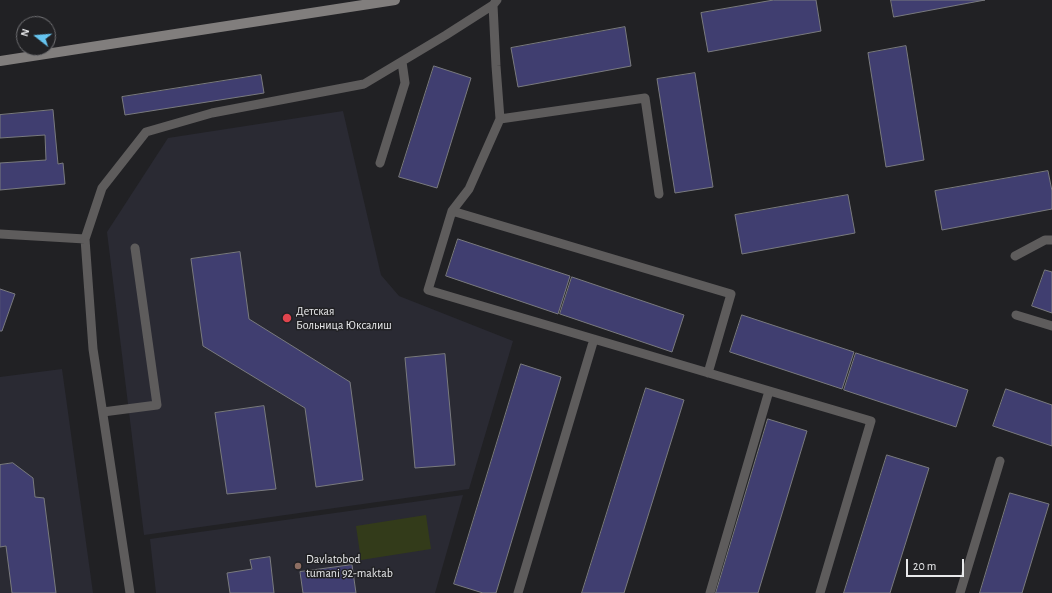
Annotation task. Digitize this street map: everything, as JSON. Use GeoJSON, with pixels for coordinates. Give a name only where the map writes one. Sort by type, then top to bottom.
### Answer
{"type":"FeatureCollection","features":[{"type":"Feature","properties":{"kind":"main road"},"geometry":{"type":"LineString","coordinates":[[0,61],[395,0]]}},
{"type":"Feature","properties":{"kind":"lane"},"geometry":{"type":"LineString","coordinates":[[130,593],[93,348],[85,239],[102,188],[146,132],[212,113],[364,84],[446,36],[495,3]]}},
{"type":"Feature","properties":{"kind":"lane"},"geometry":{"type":"LineString","coordinates":[[495,3],[496,66],[500,120],[469,189],[452,211],[428,290],[871,421],[820,593]]}},
{"type":"Feature","properties":{"kind":"lane"},"geometry":{"type":"LineString","coordinates":[[380,163],[405,83],[402,62]]}},
{"type":"Feature","properties":{"kind":"lane"},"geometry":{"type":"LineString","coordinates":[[500,120],[645,98],[660,194]]}},
{"type":"Feature","properties":{"kind":"lane"},"geometry":{"type":"LineString","coordinates":[[452,211],[731,294],[708,373]]}},
{"type":"Feature","properties":{"kind":"lane"},"geometry":{"type":"LineString","coordinates":[[0,234],[85,239]]}},
{"type":"Feature","properties":{"kind":"lane"},"geometry":{"type":"LineString","coordinates":[[1015,256],[1045,240],[1052,240]]}},
{"type":"Feature","properties":{"kind":"lane"},"geometry":{"type":"LineString","coordinates":[[103,412],[156,405],[135,248]]}},
{"type":"Feature","properties":{"kind":"lane"},"geometry":{"type":"LineString","coordinates":[[1016,315],[1052,326]]}},
{"type":"Feature","properties":{"kind":"lane"},"geometry":{"type":"LineString","coordinates":[[518,593],[594,339]]}},
{"type":"Feature","properties":{"kind":"lane"},"geometry":{"type":"LineString","coordinates":[[710,593],[769,391]]}},
{"type":"Feature","properties":{"kind":"lane"},"geometry":{"type":"LineString","coordinates":[[960,593],[1000,461]]}},
{"type":"Feature","properties":{"kind":"shaded area","name":"Детская Больница Юксалиш"},"geometry":{"type":"Polygon","coordinates":[[[343,111],[381,275],[399,296],[513,341],[469,489],[144,535],[107,232],[168,138],[343,111]]]}},
{"type":"Feature","properties":{"kind":"shaded area"},"geometry":{"type":"Polygon","coordinates":[[[62,369],[93,593],[0,593],[0,377],[62,369]]]}},
{"type":"Feature","properties":{"kind":"shaded area","name":"Davlatobod tumani 92-maktab"},"geometry":{"type":"Polygon","coordinates":[[[463,495],[435,593],[156,593],[150,539],[463,495]]]}},
{"type":"Feature","properties":{"kind":"green space"},"geometry":{"type":"Polygon","coordinates":[[[426,515],[431,549],[361,560],[356,526],[426,515]]]}},
{"type":"Feature","properties":{"kind":"building"},"geometry":{"type":"Polygon","coordinates":[[[774,0],[816,0],[821,31],[708,52],[701,13],[774,0]]]}},
{"type":"Feature","properties":{"kind":"building"},"geometry":{"type":"Polygon","coordinates":[[[891,0],[985,0],[894,17],[891,0]]]}},
{"type":"Feature","properties":{"kind":"building"},"geometry":{"type":"Polygon","coordinates":[[[625,27],[631,66],[518,87],[511,48],[625,27]]]}},
{"type":"Feature","properties":{"kind":"building"},"geometry":{"type":"Polygon","coordinates":[[[906,46],[924,160],[886,167],[868,53],[906,46]]]}},
{"type":"Feature","properties":{"kind":"building"},"geometry":{"type":"Polygon","coordinates":[[[434,66],[471,78],[437,188],[399,177],[434,66]]]}},
{"type":"Feature","properties":{"kind":"building"},"geometry":{"type":"Polygon","coordinates":[[[695,73],[713,187],[675,193],[657,79],[695,73]]]}},
{"type":"Feature","properties":{"kind":"building"},"geometry":{"type":"Polygon","coordinates":[[[261,75],[264,93],[125,115],[122,97],[261,75]]]}},
{"type":"Feature","properties":{"kind":"building"},"geometry":{"type":"Polygon","coordinates":[[[53,110],[58,164],[63,163],[65,184],[0,190],[0,163],[46,160],[45,135],[0,138],[0,115],[53,110]]]}},
{"type":"Feature","properties":{"kind":"building"},"geometry":{"type":"Polygon","coordinates":[[[1048,171],[1052,191],[1052,209],[942,230],[935,191],[1048,171]]]}},
{"type":"Feature","properties":{"kind":"building"},"geometry":{"type":"Polygon","coordinates":[[[848,195],[855,233],[742,254],[735,215],[848,195]]]}},
{"type":"Feature","properties":{"kind":"building"},"geometry":{"type":"Polygon","coordinates":[[[458,239],[570,276],[558,314],[446,276],[458,239]]]}},
{"type":"Feature","properties":{"kind":"building"},"geometry":{"type":"Polygon","coordinates":[[[240,252],[249,319],[350,382],[363,480],[316,487],[305,408],[203,346],[191,259],[240,252]]]}},
{"type":"Feature","properties":{"kind":"building"},"geometry":{"type":"Polygon","coordinates":[[[1045,270],[1052,272],[1052,313],[1032,306],[1045,270]]]}},
{"type":"Feature","properties":{"kind":"building"},"geometry":{"type":"Polygon","coordinates":[[[572,277],[684,315],[672,352],[560,314],[572,277]]]}},
{"type":"Feature","properties":{"kind":"building"},"geometry":{"type":"Polygon","coordinates":[[[0,289],[15,294],[2,331],[0,331],[0,289]]]}},
{"type":"Feature","properties":{"kind":"building"},"geometry":{"type":"Polygon","coordinates":[[[742,315],[854,352],[842,389],[730,352],[742,315]]]}},
{"type":"Feature","properties":{"kind":"building"},"geometry":{"type":"Polygon","coordinates":[[[856,353],[968,390],[956,427],[844,390],[856,353]]]}},
{"type":"Feature","properties":{"kind":"building"},"geometry":{"type":"Polygon","coordinates":[[[445,354],[455,465],[415,468],[405,358],[445,354]]]}},
{"type":"Feature","properties":{"kind":"building"},"geometry":{"type":"Polygon","coordinates":[[[521,364],[561,377],[496,593],[483,593],[454,584],[521,364]]]}},
{"type":"Feature","properties":{"kind":"building"},"geometry":{"type":"Polygon","coordinates":[[[646,388],[684,400],[624,593],[582,593],[646,388]]]}},
{"type":"Feature","properties":{"kind":"building"},"geometry":{"type":"Polygon","coordinates":[[[1006,389],[1052,405],[1052,446],[993,426],[1006,389]]]}},
{"type":"Feature","properties":{"kind":"building"},"geometry":{"type":"Polygon","coordinates":[[[264,406],[276,489],[227,494],[215,413],[264,406]]]}},
{"type":"Feature","properties":{"kind":"building"},"geometry":{"type":"Polygon","coordinates":[[[768,419],[807,431],[758,593],[716,593],[768,419]]]}},
{"type":"Feature","properties":{"kind":"building"},"geometry":{"type":"Polygon","coordinates":[[[887,455],[929,468],[890,593],[844,593],[887,455]]]}},
{"type":"Feature","properties":{"kind":"building"},"geometry":{"type":"Polygon","coordinates":[[[13,463],[33,478],[35,497],[44,498],[56,593],[12,593],[6,546],[0,547],[0,465],[13,463]]]}},
{"type":"Feature","properties":{"kind":"building"},"geometry":{"type":"Polygon","coordinates":[[[1010,493],[1049,504],[1022,593],[980,593],[1010,493]]]}},
{"type":"Feature","properties":{"kind":"building"},"geometry":{"type":"Polygon","coordinates":[[[270,557],[274,593],[230,593],[227,573],[252,569],[250,560],[270,557]]]}},
{"type":"Feature","properties":{"kind":"building"},"geometry":{"type":"Polygon","coordinates":[[[352,565],[356,593],[303,593],[300,572],[352,565]]]}},
{"type":"Feature","properties":{"kind":"place","name":"Детская Больница Юксалиш"},"geometry":{"type":"Point","coordinates":[287,318]}},
{"type":"Feature","properties":{"kind":"place","name":"Davlatobod tumani 92-maktab"},"geometry":{"type":"Point","coordinates":[298,566]}}]}
